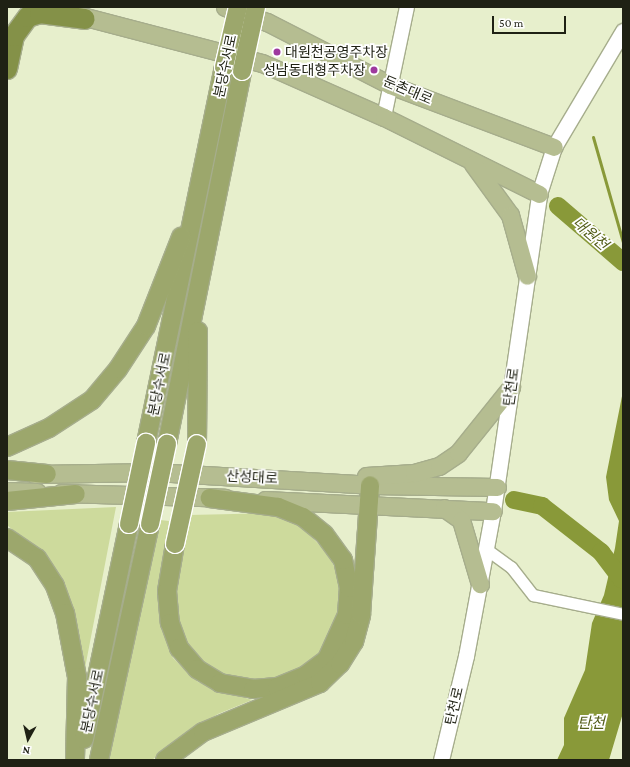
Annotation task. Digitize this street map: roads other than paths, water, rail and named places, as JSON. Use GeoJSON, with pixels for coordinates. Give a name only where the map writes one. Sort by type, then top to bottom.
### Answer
{"type":"FeatureCollection","features":[{"type":"Feature","properties":{"kind":"highway","name":"분당수서로"},"geometry":{"type":"LineString","coordinates":[[100,760],[199,290],[233,69],[238,7]]}},
{"type":"Feature","properties":{"kind":"highway","name":"분당수서로"},"geometry":{"type":"LineString","coordinates":[[79,760],[198,196],[233,69],[256,7]]}},
{"type":"Feature","properties":{"kind":"highway"},"geometry":{"type":"LineString","coordinates":[[7,69],[14,36],[28,17],[49,14],[85,19]]}},
{"type":"Feature","properties":{"kind":"highway"},"geometry":{"type":"LineString","coordinates":[[7,447],[49,428],[92,400],[118,369],[146,326],[198,196]]}},
{"type":"Feature","properties":{"kind":"highway"},"geometry":{"type":"LineString","coordinates":[[199,290],[197,444],[175,544],[167,591],[170,623],[179,648],[197,669],[220,682],[253,689],[277,687],[306,676],[327,659],[347,615],[349,588],[343,560],[324,534],[303,517],[278,507],[210,498]]}},
{"type":"Feature","properties":{"kind":"highway"},"geometry":{"type":"LineString","coordinates":[[7,470],[47,474]]}},
{"type":"Feature","properties":{"kind":"highway"},"geometry":{"type":"LineString","coordinates":[[165,760],[203,732],[320,683],[340,664],[354,642],[361,615],[370,485]]}},
{"type":"Feature","properties":{"kind":"highway"},"geometry":{"type":"LineString","coordinates":[[7,501],[76,494]]}},
{"type":"Feature","properties":{"kind":"highway"},"geometry":{"type":"LineString","coordinates":[[7,538],[37,558],[55,586],[65,613],[77,676],[75,760]]}},
{"type":"Feature","properties":{"kind":"main road"},"geometry":{"type":"LineString","coordinates":[[62,7],[85,19],[207,48],[262,64],[384,117],[472,163],[540,194]]}},
{"type":"Feature","properties":{"kind":"main road","name":"둔촌대로"},"geometry":{"type":"LineString","coordinates":[[225,7],[267,22],[390,85],[554,147]]}},
{"type":"Feature","properties":{"kind":"main road","name":"탄천로"},"geometry":{"type":"LineString","coordinates":[[442,760],[480,584],[493,511],[540,194],[554,147],[623,31]]}},
{"type":"Feature","properties":{"kind":"main road"},"geometry":{"type":"LineString","coordinates":[[472,163],[510,215],[527,276]]}},
{"type":"Feature","properties":{"kind":"main road"},"geometry":{"type":"LineString","coordinates":[[324,480],[414,473],[439,466],[458,453],[512,387]]}},
{"type":"Feature","properties":{"kind":"main road","name":"산성대로"},"geometry":{"type":"LineString","coordinates":[[7,475],[154,472],[324,480],[370,485],[497,487]]}},
{"type":"Feature","properties":{"kind":"main road","name":"산성대로"},"geometry":{"type":"LineString","coordinates":[[7,491],[369,504],[493,511]]}},
{"type":"Feature","properties":{"kind":"main road"},"geometry":{"type":"LineString","coordinates":[[444,508],[461,520],[480,584]]}},
{"type":"Feature","properties":{"kind":"street"},"geometry":{"type":"LineString","coordinates":[[384,117],[407,7]]}},
{"type":"Feature","properties":{"kind":"street"},"geometry":{"type":"LineString","coordinates":[[486,548],[511,567],[533,595],[623,614]]}},
{"type":"Feature","properties":{"kind":"water","name":"탄천"},"geometry":{"type":"Polygon","coordinates":[[[623,391],[623,713],[609,760],[557,760],[564,745],[564,718],[585,670],[592,623],[604,595],[615,548],[619,521],[609,500],[606,477],[623,391]]]}},
{"type":"Feature","properties":{"kind":"waterway"},"geometry":{"type":"LineString","coordinates":[[593,137],[623,242]]}},
{"type":"Feature","properties":{"kind":"waterway","name":"대원천"},"geometry":{"type":"LineString","coordinates":[[558,206],[623,262]]}},
{"type":"Feature","properties":{"kind":"waterway"},"geometry":{"type":"LineString","coordinates":[[514,500],[542,506],[601,552],[621,579]]}},
{"type":"Feature","properties":{"kind":"place","name":"대원천공영주차장"},"geometry":{"type":"Point","coordinates":[277,52]}},
{"type":"Feature","properties":{"kind":"place","name":"성남동대형주차장"},"geometry":{"type":"Point","coordinates":[374,70]}}]}
